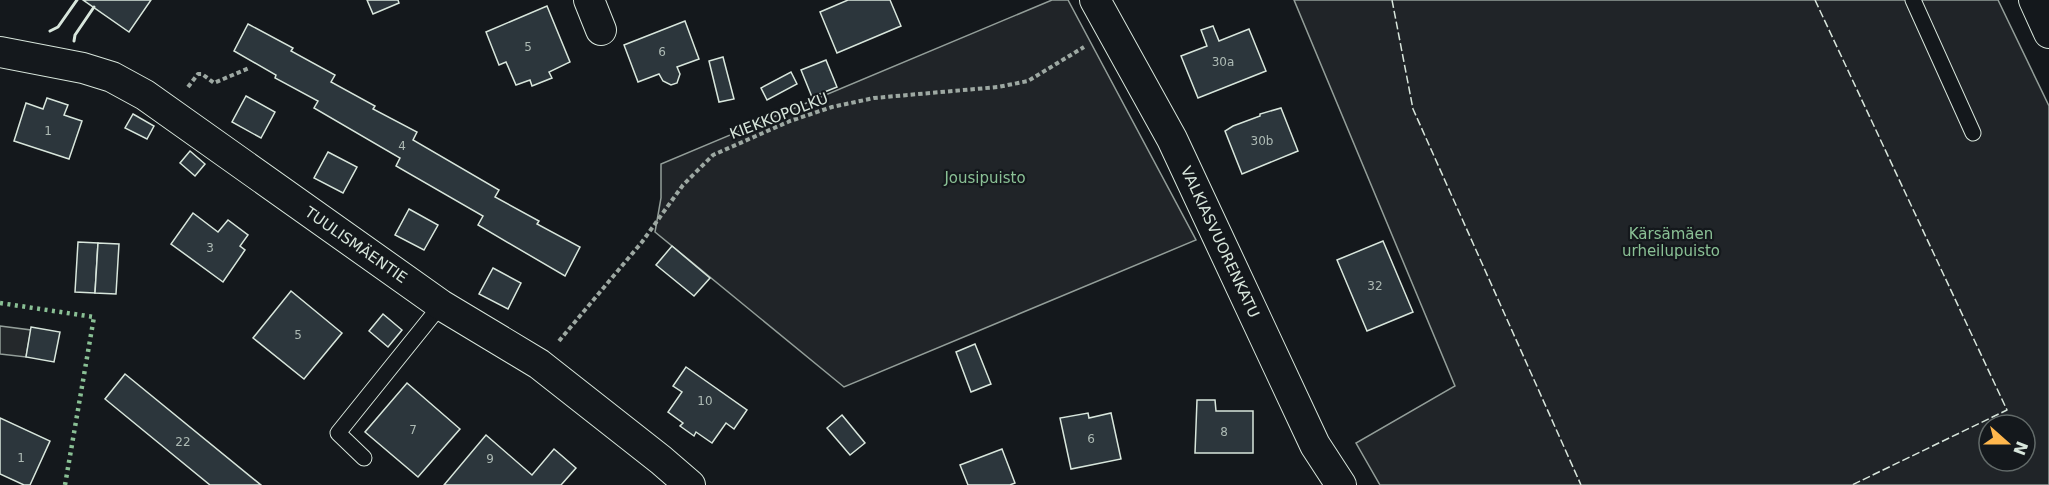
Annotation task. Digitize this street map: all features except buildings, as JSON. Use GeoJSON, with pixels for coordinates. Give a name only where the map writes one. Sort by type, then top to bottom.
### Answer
{"type":"FeatureCollection","features":[{"type":"Feature","properties":{"kind":"street"},"geometry":{"type":"LineString","coordinates":[[589,0],[601,30]]}},
{"type":"Feature","properties":{"kind":"street","name":"VALKIASVUORENKATU"},"geometry":{"type":"LineString","coordinates":[[1095,0],[1172,139],[1315,445],[1341,485]]}},
{"type":"Feature","properties":{"kind":"street"},"geometry":{"type":"LineString","coordinates":[[2034,0],[2049,33]]}},
{"type":"Feature","properties":{"kind":"street","name":"TUULISMÄENTIE"},"geometry":{"type":"LineString","coordinates":[[0,52],[83,68],[112,77],[146,95],[441,304],[539,364],[662,460],[690,485]]}},
{"type":"Feature","properties":{"kind":"lane"},"geometry":{"type":"LineString","coordinates":[[1913,0],[1973,133]]}},
{"type":"Feature","properties":{"kind":"lane"},"geometry":{"type":"LineString","coordinates":[[364,458],[338,433],[441,304]]}},
{"type":"Feature","properties":{"kind":"path","name":"KIEKKOPOLKU"},"geometry":{"type":"LineString","coordinates":[[539,364],[642,242],[682,186],[713,155],[790,121],[832,107],[874,98],[998,87],[1028,81],[1079,50],[1114,33]]}},
{"type":"Feature","properties":{"kind":"path"},"geometry":{"type":"LineString","coordinates":[[183,95],[198,74],[202,74],[214,83],[249,68]]}},
{"type":"Feature","properties":{"kind":"green space","name":"Jousipuisto"},"geometry":{"type":"Polygon","coordinates":[[[1052,0],[1068,0],[1196,240],[844,387],[655,232],[661,198],[661,164],[1052,0]]]}},
{"type":"Feature","properties":{"kind":"green space","name":"Kärsämäen urheilupuisto"},"geometry":{"type":"Polygon","coordinates":[[[1294,0],[1998,0],[2049,106],[2049,485],[1380,485],[1356,443],[1455,386],[1294,0]]]}},
{"type":"Feature","properties":{"kind":"shaded area"},"geometry":{"type":"Polygon","coordinates":[[[0,326],[31,330],[26,357],[0,354],[0,326]]]}},
{"type":"Feature","properties":{"kind":"hedge"},"geometry":{"type":"LineString","coordinates":[[0,303],[94,317],[65,485]]}},
{"type":"Feature","properties":{"kind":"fence"},"geometry":{"type":"LineString","coordinates":[[1392,0],[1413,109],[1581,485]]}},
{"type":"Feature","properties":{"kind":"fence"},"geometry":{"type":"LineString","coordinates":[[1815,0],[2007,410],[1852,485]]}},
{"type":"Feature","properties":{"kind":"wall"},"geometry":{"type":"LineString","coordinates":[[50,31],[58,27],[77,0]]}},
{"type":"Feature","properties":{"kind":"wall"},"geometry":{"type":"LineString","coordinates":[[74,41],[75,35],[94,7]]}}]}
